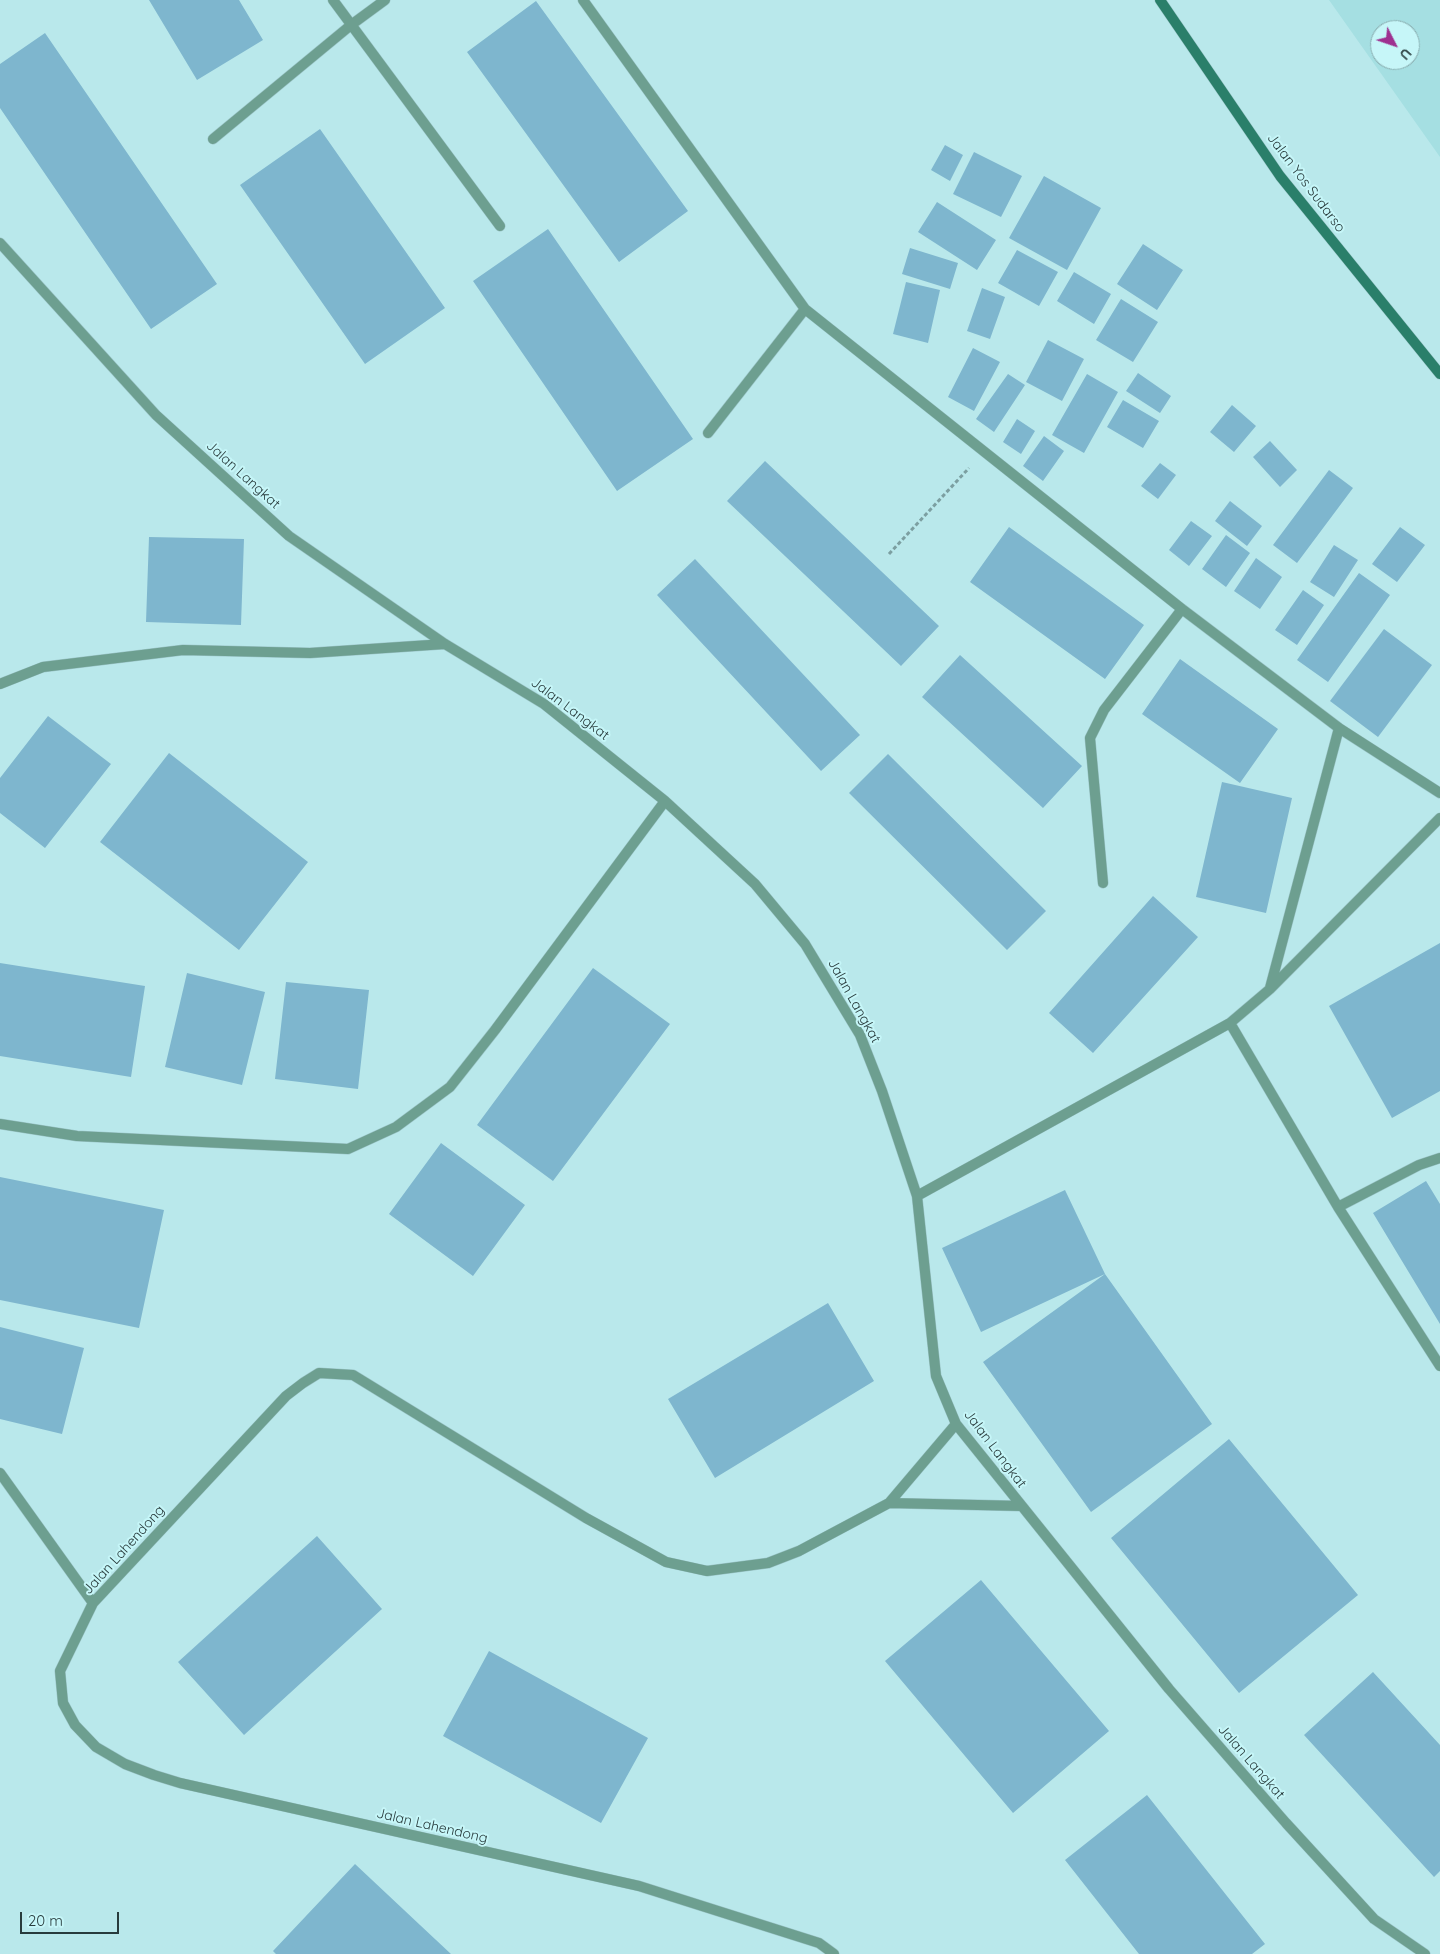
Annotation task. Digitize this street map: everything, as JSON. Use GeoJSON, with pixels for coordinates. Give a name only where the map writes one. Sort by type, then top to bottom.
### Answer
{"type":"FeatureCollection","features":[{"type":"Feature","properties":{"kind":"main road","name":"Jalan Yos Sudarso"},"geometry":{"type":"LineString","coordinates":[[1160,0],[1280,176],[1440,374]]}},
{"type":"Feature","properties":{"kind":"street"},"geometry":{"type":"LineString","coordinates":[[333,0],[500,226]]}},
{"type":"Feature","properties":{"kind":"street"},"geometry":{"type":"LineString","coordinates":[[213,139],[351,25],[385,0]]}},
{"type":"Feature","properties":{"kind":"street"},"geometry":{"type":"LineString","coordinates":[[583,0],[805,309],[1182,609],[1339,728],[1440,792]]}},
{"type":"Feature","properties":{"kind":"street","name":"Jalan Langkat"},"geometry":{"type":"LineString","coordinates":[[0,243],[156,415],[281,529],[445,644],[544,704],[664,801],[755,884],[805,944],[860,1035],[882,1091],[917,1196],[936,1376],[956,1424],[1169,1689],[1286,1823],[1374,1919],[1426,1954]]}},
{"type":"Feature","properties":{"kind":"street"},"geometry":{"type":"LineString","coordinates":[[708,433],[805,309]]}},
{"type":"Feature","properties":{"kind":"street"},"geometry":{"type":"LineString","coordinates":[[1103,883],[1090,738],[1104,710],[1182,609]]}},
{"type":"Feature","properties":{"kind":"street"},"geometry":{"type":"LineString","coordinates":[[0,684],[43,667],[183,650],[310,653],[445,644]]}},
{"type":"Feature","properties":{"kind":"street"},"geometry":{"type":"LineString","coordinates":[[1270,989],[1339,728]]}},
{"type":"Feature","properties":{"kind":"street"},"geometry":{"type":"LineString","coordinates":[[0,1124],[77,1136],[348,1149],[396,1127],[450,1087],[495,1030],[664,801]]}},
{"type":"Feature","properties":{"kind":"street"},"geometry":{"type":"LineString","coordinates":[[917,1196],[1230,1023],[1270,989],[1440,818]]}},
{"type":"Feature","properties":{"kind":"street"},"geometry":{"type":"LineString","coordinates":[[1230,1023],[1338,1207],[1440,1366]]}},
{"type":"Feature","properties":{"kind":"street"},"geometry":{"type":"LineString","coordinates":[[1338,1207],[1419,1166],[1440,1158]]}},
{"type":"Feature","properties":{"kind":"street","name":"Jalan Lahendong"},"geometry":{"type":"LineString","coordinates":[[834,1954],[819,1943],[639,1886],[154,1776],[126,1764],[96,1747],[75,1725],[63,1703],[60,1671],[93,1603],[286,1396],[320,1373],[354,1375],[586,1518],[666,1562],[706,1571],[768,1563],[799,1551],[888,1503]]}},
{"type":"Feature","properties":{"kind":"street"},"geometry":{"type":"LineString","coordinates":[[888,1503],[956,1424]]}},
{"type":"Feature","properties":{"kind":"street"},"geometry":{"type":"LineString","coordinates":[[0,1473],[93,1603]]}},
{"type":"Feature","properties":{"kind":"street"},"geometry":{"type":"LineString","coordinates":[[888,1503],[1022,1506]]}},
{"type":"Feature","properties":{"kind":"path"},"geometry":{"type":"LineString","coordinates":[[889,554],[985,451]]}},
{"type":"Feature","properties":{"kind":"shaded area"},"geometry":{"type":"Polygon","coordinates":[[[1329,0],[1440,0],[1440,157],[1378,70],[1420,70],[1420,20],[1370,20],[1370,58],[1329,0]]]}},
{"type":"Feature","properties":{"kind":"building"},"geometry":{"type":"Polygon","coordinates":[[[149,0],[239,0],[263,40],[197,80],[149,0]]]}},
{"type":"Feature","properties":{"kind":"building"},"geometry":{"type":"Polygon","coordinates":[[[536,1],[688,211],[619,262],[467,52],[536,1]]]}},
{"type":"Feature","properties":{"kind":"building"},"geometry":{"type":"Polygon","coordinates":[[[45,33],[217,284],[151,329],[0,108],[0,64],[45,33]]]}},
{"type":"Feature","properties":{"kind":"building"},"geometry":{"type":"Polygon","coordinates":[[[320,129],[445,308],[365,364],[240,185],[320,129]]]}},
{"type":"Feature","properties":{"kind":"building"},"geometry":{"type":"Polygon","coordinates":[[[945,145],[963,155],[950,181],[931,170],[945,145]]]}},
{"type":"Feature","properties":{"kind":"building"},"geometry":{"type":"Polygon","coordinates":[[[974,152],[1022,176],[1001,217],[953,194],[974,152]]]}},
{"type":"Feature","properties":{"kind":"building"},"geometry":{"type":"Polygon","coordinates":[[[1044,176],[1101,208],[1067,270],[1009,238],[1044,176]]]}},
{"type":"Feature","properties":{"kind":"building"},"geometry":{"type":"Polygon","coordinates":[[[937,202],[996,240],[977,270],[918,232],[937,202]]]}},
{"type":"Feature","properties":{"kind":"building"},"geometry":{"type":"Polygon","coordinates":[[[548,229],[693,439],[617,491],[473,281],[548,229]]]}},
{"type":"Feature","properties":{"kind":"building"},"geometry":{"type":"Polygon","coordinates":[[[1143,244],[1183,270],[1157,310],[1117,284],[1143,244]]]}},
{"type":"Feature","properties":{"kind":"building"},"geometry":{"type":"Polygon","coordinates":[[[910,248],[958,263],[950,289],[902,274],[910,248]]]}},
{"type":"Feature","properties":{"kind":"building"},"geometry":{"type":"Polygon","coordinates":[[[1017,250],[1058,272],[1039,306],[998,283],[1017,250]]]}},
{"type":"Feature","properties":{"kind":"building"},"geometry":{"type":"Polygon","coordinates":[[[1074,272],[1111,294],[1094,324],[1057,301],[1074,272]]]}},
{"type":"Feature","properties":{"kind":"building"},"geometry":{"type":"Polygon","coordinates":[[[906,282],[940,290],[928,343],[893,334],[906,282]]]}},
{"type":"Feature","properties":{"kind":"building"},"geometry":{"type":"Polygon","coordinates":[[[982,288],[1005,297],[990,339],[967,331],[982,288]]]}},
{"type":"Feature","properties":{"kind":"building"},"geometry":{"type":"Polygon","coordinates":[[[1121,299],[1158,322],[1133,362],[1096,340],[1121,299]]]}},
{"type":"Feature","properties":{"kind":"building"},"geometry":{"type":"Polygon","coordinates":[[[1048,340],[1084,359],[1062,401],[1026,382],[1048,340]]]}},
{"type":"Feature","properties":{"kind":"building"},"geometry":{"type":"Polygon","coordinates":[[[973,348],[1000,362],[974,411],[948,397],[973,348]]]}},
{"type":"Feature","properties":{"kind":"building"},"geometry":{"type":"Polygon","coordinates":[[[1138,373],[1171,396],[1160,413],[1126,391],[1138,373]]]}},
{"type":"Feature","properties":{"kind":"building"},"geometry":{"type":"Polygon","coordinates":[[[1008,374],[1025,385],[994,432],[976,419],[1008,374]]]}},
{"type":"Feature","properties":{"kind":"building"},"geometry":{"type":"Polygon","coordinates":[[[1087,374],[1118,392],[1084,453],[1052,435],[1087,374]]]}},
{"type":"Feature","properties":{"kind":"building"},"geometry":{"type":"Polygon","coordinates":[[[1123,400],[1159,421],[1143,448],[1107,427],[1123,400]]]}},
{"type":"Feature","properties":{"kind":"building"},"geometry":{"type":"Polygon","coordinates":[[[1232,405],[1256,426],[1234,452],[1210,432],[1232,405]]]}},
{"type":"Feature","properties":{"kind":"building"},"geometry":{"type":"Polygon","coordinates":[[[1017,419],[1035,431],[1021,454],[1003,442],[1017,419]]]}},
{"type":"Feature","properties":{"kind":"building"},"geometry":{"type":"Polygon","coordinates":[[[1044,436],[1064,451],[1043,481],[1023,466],[1044,436]]]}},
{"type":"Feature","properties":{"kind":"building"},"geometry":{"type":"Polygon","coordinates":[[[1270,441],[1297,470],[1280,487],[1253,457],[1270,441]]]}},
{"type":"Feature","properties":{"kind":"building"},"geometry":{"type":"Polygon","coordinates":[[[765,461],[939,626],[901,666],[727,501],[765,461]]]}},
{"type":"Feature","properties":{"kind":"building"},"geometry":{"type":"Polygon","coordinates":[[[1160,463],[1176,475],[1158,499],[1141,486],[1160,463]]]}},
{"type":"Feature","properties":{"kind":"building"},"geometry":{"type":"Polygon","coordinates":[[[1329,470],[1353,488],[1297,563],[1273,545],[1329,470]]]}},
{"type":"Feature","properties":{"kind":"building"},"geometry":{"type":"Polygon","coordinates":[[[1230,501],[1262,526],[1247,546],[1215,521],[1230,501]]]}},
{"type":"Feature","properties":{"kind":"building"},"geometry":{"type":"Polygon","coordinates":[[[1191,521],[1212,536],[1189,566],[1169,550],[1191,521]]]}},
{"type":"Feature","properties":{"kind":"building"},"geometry":{"type":"Polygon","coordinates":[[[1009,527],[1144,625],[1105,679],[970,582],[1009,527]]]}},
{"type":"Feature","properties":{"kind":"building"},"geometry":{"type":"Polygon","coordinates":[[[1400,527],[1425,545],[1397,582],[1372,564],[1400,527]]]}},
{"type":"Feature","properties":{"kind":"building"},"geometry":{"type":"Polygon","coordinates":[[[1226,535],[1250,553],[1226,587],[1202,569],[1226,535]]]}},
{"type":"Feature","properties":{"kind":"building"},"geometry":{"type":"Polygon","coordinates":[[[149,537],[244,539],[241,625],[146,622],[149,537]]]}},
{"type":"Feature","properties":{"kind":"building"},"geometry":{"type":"Polygon","coordinates":[[[1334,545],[1358,560],[1334,597],[1310,582],[1334,545]]]}},
{"type":"Feature","properties":{"kind":"building"},"geometry":{"type":"Polygon","coordinates":[[[1256,558],[1282,577],[1260,609],[1234,591],[1256,558]]]}},
{"type":"Feature","properties":{"kind":"building"},"geometry":{"type":"Polygon","coordinates":[[[695,559],[860,735],[821,771],[657,595],[695,559]]]}},
{"type":"Feature","properties":{"kind":"building"},"geometry":{"type":"Polygon","coordinates":[[[1359,573],[1390,595],[1328,682],[1297,660],[1359,573]]]}},
{"type":"Feature","properties":{"kind":"building"},"geometry":{"type":"Polygon","coordinates":[[[1303,590],[1324,605],[1297,645],[1275,630],[1303,590]]]}},
{"type":"Feature","properties":{"kind":"building"},"geometry":{"type":"Polygon","coordinates":[[[1384,629],[1432,665],[1378,737],[1330,701],[1384,629]]]}},
{"type":"Feature","properties":{"kind":"building"},"geometry":{"type":"Polygon","coordinates":[[[960,655],[1082,766],[1043,808],[922,697],[960,655]]]}},
{"type":"Feature","properties":{"kind":"building"},"geometry":{"type":"Polygon","coordinates":[[[1180,659],[1278,729],[1240,783],[1142,714],[1180,659]]]}},
{"type":"Feature","properties":{"kind":"building"},"geometry":{"type":"Polygon","coordinates":[[[48,716],[111,764],[45,848],[0,813],[0,778],[48,716]]]}},
{"type":"Feature","properties":{"kind":"building"},"geometry":{"type":"Polygon","coordinates":[[[169,753],[308,862],[239,950],[100,842],[169,753]]]}},
{"type":"Feature","properties":{"kind":"building"},"geometry":{"type":"Polygon","coordinates":[[[888,754],[1046,911],[1007,950],[849,793],[888,754]]]}},
{"type":"Feature","properties":{"kind":"building"},"geometry":{"type":"Polygon","coordinates":[[[1222,782],[1292,798],[1266,913],[1196,897],[1222,782]]]}},
{"type":"Feature","properties":{"kind":"building"},"geometry":{"type":"Polygon","coordinates":[[[1153,896],[1198,937],[1093,1053],[1049,1013],[1153,896]]]}},
{"type":"Feature","properties":{"kind":"building"},"geometry":{"type":"Polygon","coordinates":[[[1440,943],[1440,1091],[1392,1118],[1329,1006],[1440,943]]]}},
{"type":"Feature","properties":{"kind":"building"},"geometry":{"type":"Polygon","coordinates":[[[0,963],[145,986],[131,1077],[0,1056],[0,963]]]}},
{"type":"Feature","properties":{"kind":"building"},"geometry":{"type":"Polygon","coordinates":[[[593,968],[670,1024],[553,1181],[477,1125],[593,968]]]}},
{"type":"Feature","properties":{"kind":"building"},"geometry":{"type":"Polygon","coordinates":[[[187,973],[265,992],[242,1085],[165,1067],[187,973]]]}},
{"type":"Feature","properties":{"kind":"building"},"geometry":{"type":"Polygon","coordinates":[[[286,982],[369,990],[358,1089],[275,1079],[286,982]]]}},
{"type":"Feature","properties":{"kind":"building"},"geometry":{"type":"Polygon","coordinates":[[[441,1143],[525,1205],[473,1276],[389,1214],[441,1143]]]}},
{"type":"Feature","properties":{"kind":"building"},"geometry":{"type":"Polygon","coordinates":[[[0,1177],[164,1210],[139,1328],[0,1300],[0,1177]]]}},
{"type":"Feature","properties":{"kind":"building"},"geometry":{"type":"Polygon","coordinates":[[[1426,1181],[1440,1204],[1440,1324],[1373,1213],[1426,1181]]]}},
{"type":"Feature","properties":{"kind":"building"},"geometry":{"type":"Polygon","coordinates":[[[1065,1190],[1105,1274],[981,1332],[942,1248],[1065,1190]]]}},
{"type":"Feature","properties":{"kind":"building"},"geometry":{"type":"Polygon","coordinates":[[[1105,1274],[1212,1424],[1091,1512],[983,1362],[1105,1274]]]}},
{"type":"Feature","properties":{"kind":"building"},"geometry":{"type":"Polygon","coordinates":[[[828,1303],[874,1381],[715,1478],[668,1399],[828,1303]]]}},
{"type":"Feature","properties":{"kind":"building"},"geometry":{"type":"Polygon","coordinates":[[[0,1327],[84,1348],[62,1434],[0,1419],[0,1327]]]}},
{"type":"Feature","properties":{"kind":"building"},"geometry":{"type":"Polygon","coordinates":[[[1229,1439],[1358,1595],[1239,1693],[1111,1538],[1229,1439]]]}},
{"type":"Feature","properties":{"kind":"building"},"geometry":{"type":"Polygon","coordinates":[[[317,1536],[382,1609],[244,1735],[178,1662],[317,1536]]]}},
{"type":"Feature","properties":{"kind":"building"},"geometry":{"type":"Polygon","coordinates":[[[981,1580],[1109,1731],[1013,1813],[885,1661],[981,1580]]]}},
{"type":"Feature","properties":{"kind":"building"},"geometry":{"type":"Polygon","coordinates":[[[489,1651],[648,1738],[601,1823],[443,1736],[489,1651]]]}},
{"type":"Feature","properties":{"kind":"building"},"geometry":{"type":"Polygon","coordinates":[[[1373,1672],[1440,1745],[1440,1871],[1434,1877],[1304,1735],[1373,1672]]]}},
{"type":"Feature","properties":{"kind":"building"},"geometry":{"type":"Polygon","coordinates":[[[1147,1795],[1265,1944],[1252,1954],[1139,1954],[1065,1860],[1147,1795]]]}},
{"type":"Feature","properties":{"kind":"building"},"geometry":{"type":"Polygon","coordinates":[[[355,1864],[451,1954],[276,1954],[273,1951],[355,1864]]]}}]}
